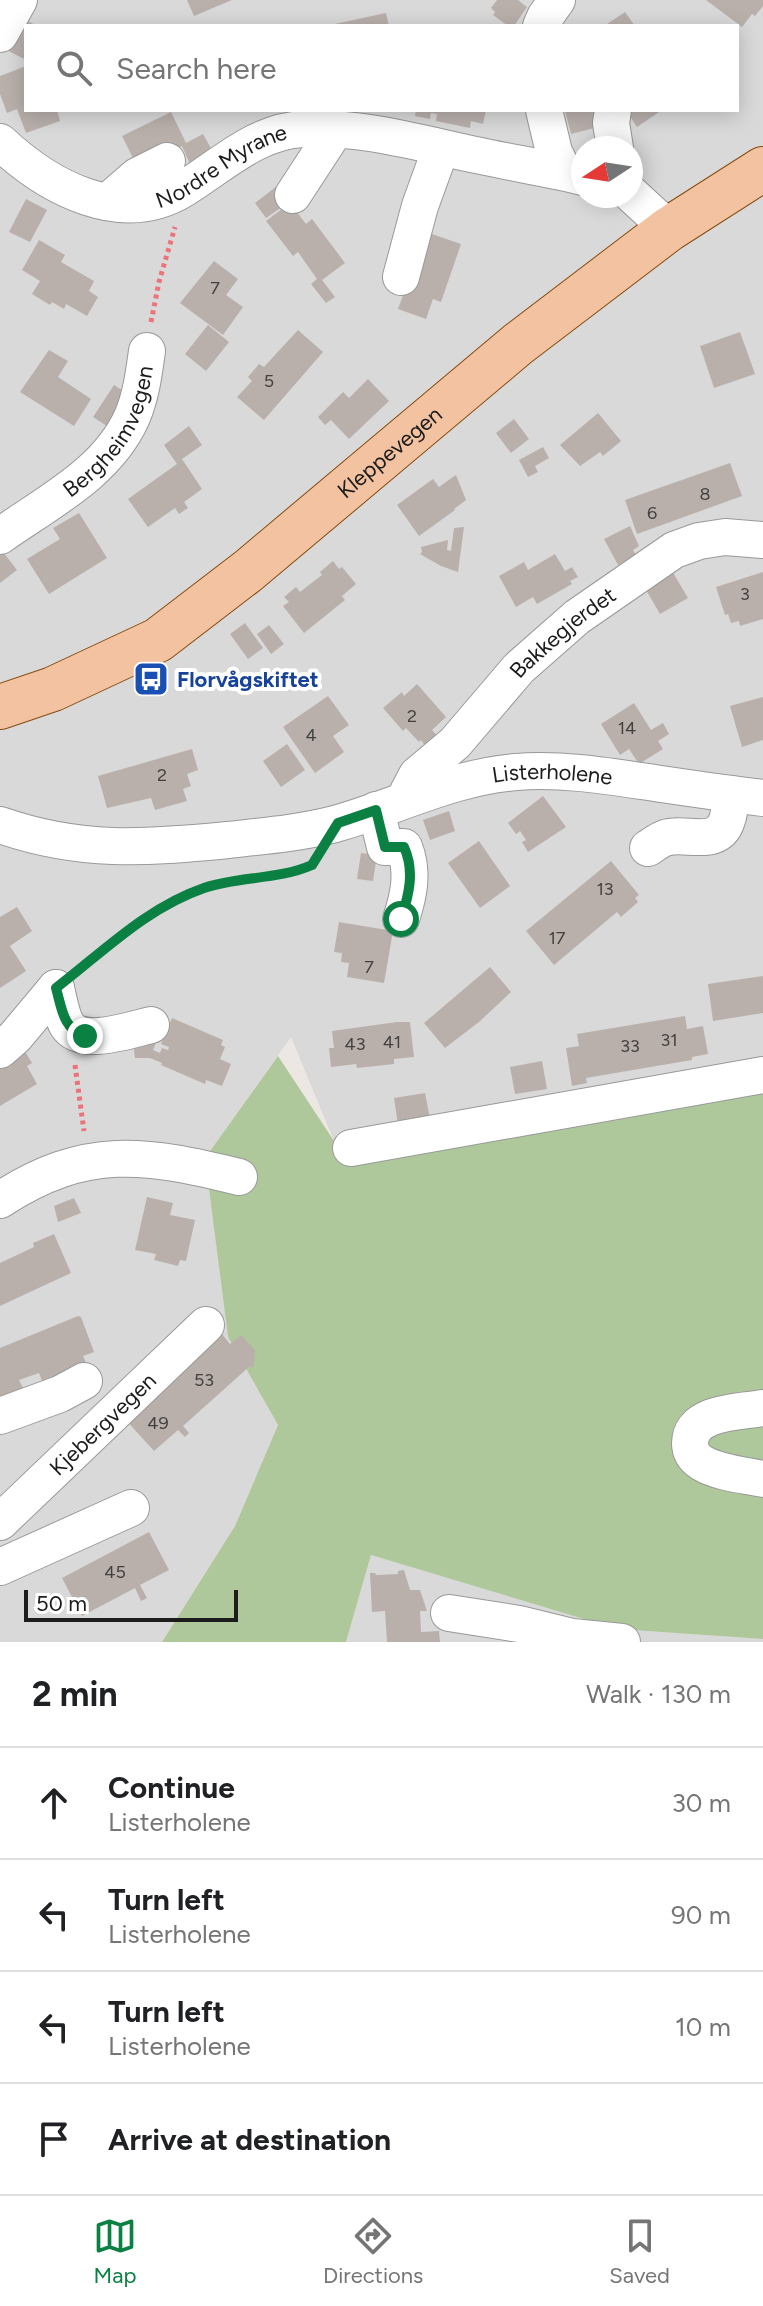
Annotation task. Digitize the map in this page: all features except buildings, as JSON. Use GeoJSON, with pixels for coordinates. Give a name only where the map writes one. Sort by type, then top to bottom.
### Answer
{"type":"FeatureCollection","features":[{"type":"Feature","properties":{"kind":"main road","name":"Kleppevegen"},"geometry":{"type":"LineString","coordinates":[[0,707],[53,689],[158,640],[248,571],[518,344],[669,229],[763,169]]}},
{"type":"Feature","properties":{"kind":"street"},"geometry":{"type":"LineString","coordinates":[[0,34],[19,0]]}},
{"type":"Feature","properties":{"kind":"street"},"geometry":{"type":"LineString","coordinates":[[542,24],[557,0]]}},
{"type":"Feature","properties":{"kind":"street","name":"Nordre Myrane"},"geometry":{"type":"LineString","coordinates":[[544,112],[554,152],[571,172]]}},
{"type":"Feature","properties":{"kind":"street"},"geometry":{"type":"LineString","coordinates":[[613,112],[613,136]]}},
{"type":"Feature","properties":{"kind":"street","name":"Nordre Myrane"},"geometry":{"type":"LineString","coordinates":[[0,142],[49,181],[86,198],[137,204],[153,202],[170,178],[231,156],[269,136],[300,129],[336,129],[379,135],[571,174]]}},
{"type":"Feature","properties":{"kind":"street","name":"Nordre Myrane"},"geometry":{"type":"LineString","coordinates":[[293,195],[336,129]]}},
{"type":"Feature","properties":{"kind":"street"},"geometry":{"type":"LineString","coordinates":[[401,277],[420,206],[441,148]]}},
{"type":"Feature","properties":{"kind":"street"},"geometry":{"type":"LineString","coordinates":[[643,205],[669,229]]}},
{"type":"Feature","properties":{"kind":"street","name":"Bergheimvegen"},"geometry":{"type":"LineString","coordinates":[[0,536],[98,467],[117,444],[137,402],[147,351]]}},
{"type":"Feature","properties":{"kind":"street","name":"Bakkegjerdet"},"geometry":{"type":"LineString","coordinates":[[392,804],[408,792],[417,775],[455,743],[519,668],[577,617],[674,550],[699,541],[725,537],[763,540]]}},
{"type":"Feature","properties":{"kind":"street","name":"Listerholene"},"geometry":{"type":"LineString","coordinates":[[0,825],[21,833],[104,848],[151,848],[296,833],[338,823],[447,786],[517,772],[575,772],[747,796]]}},
{"type":"Feature","properties":{"kind":"street","name":"Listerholene"},"geometry":{"type":"LineString","coordinates":[[648,848],[666,837],[715,835],[747,796]]}},
{"type":"Feature","properties":{"kind":"street"},"geometry":{"type":"LineString","coordinates":[[392,804],[385,847],[404,847],[410,879],[401,919]]}},
{"type":"Feature","properties":{"kind":"street"},"geometry":{"type":"LineString","coordinates":[[56,988],[65,1022],[70,1029],[85,1036],[151,1025]]}},
{"type":"Feature","properties":{"kind":"street"},"geometry":{"type":"LineString","coordinates":[[0,1050],[15,1037],[56,988]]}},
{"type":"Feature","properties":{"kind":"street"},"geometry":{"type":"LineString","coordinates":[[351,1148],[763,1075]]}},
{"type":"Feature","properties":{"kind":"street"},"geometry":{"type":"LineString","coordinates":[[0,1200],[35,1181],[88,1161],[125,1157],[176,1162],[239,1177]]}},
{"type":"Feature","properties":{"kind":"street","name":"Kjebergvegen"},"geometry":{"type":"LineString","coordinates":[[0,1522],[206,1325]]}},
{"type":"Feature","properties":{"kind":"street","name":"Kjebergvegen"},"geometry":{"type":"LineString","coordinates":[[0,1416],[60,1394],[84,1381]]}},
{"type":"Feature","properties":{"kind":"street"},"geometry":{"type":"LineString","coordinates":[[763,1408],[701,1422],[692,1432],[690,1446],[691,1454],[704,1465],[763,1479]]}},
{"type":"Feature","properties":{"kind":"street"},"geometry":{"type":"LineString","coordinates":[[0,1567],[131,1508]]}},
{"type":"Feature","properties":{"kind":"street"},"geometry":{"type":"LineString","coordinates":[[449,1613],[519,1624],[572,1637],[622,1642]]}},
{"type":"Feature","properties":{"kind":"path","name":"Bergheimvegen"},"geometry":{"type":"LineString","coordinates":[[147,351],[159,282],[177,221],[170,178]]}},
{"type":"Feature","properties":{"kind":"path"},"geometry":{"type":"LineString","coordinates":[[56,988],[118,938],[177,899],[226,882],[280,874],[312,865],[338,823]]}},
{"type":"Feature","properties":{"kind":"path"},"geometry":{"type":"LineString","coordinates":[[70,1029],[88,1161]]}},
{"type":"Feature","properties":{"kind":"shaded area"},"geometry":{"type":"Polygon","coordinates":[[[0,0],[763,0],[763,1092],[510,1137],[334,1141],[291,1037],[205,1158],[228,1337],[278,1425],[235,1526],[162,1642],[0,1642],[0,0]]]}},
{"type":"Feature","properties":{"kind":"shaded area"},"geometry":{"type":"Polygon","coordinates":[[[371,1555],[617,1629],[763,1639],[763,1642],[346,1642],[371,1555]]]}},
{"type":"Feature","properties":{"kind":"green space"},"geometry":{"type":"Polygon","coordinates":[[[278,1056],[334,1141],[510,1137],[763,1092],[763,1639],[617,1629],[371,1555],[346,1642],[162,1642],[235,1526],[278,1425],[228,1337],[205,1158],[278,1056]]]}},
{"type":"Feature","properties":{"kind":"place","name":"Florvågskiftet"},"geometry":{"type":"Point","coordinates":[151,679]}},
{"type":"Feature","properties":{"kind":"route"},"geometry":{"type":"LineString","coordinates":[[85,1036],[70,1029],[65,1022],[56,988],[118,938],[177,899],[226,882],[280,874],[312,865],[338,823],[376,810],[385,847],[404,847],[410,879],[401,919]]}}]}
